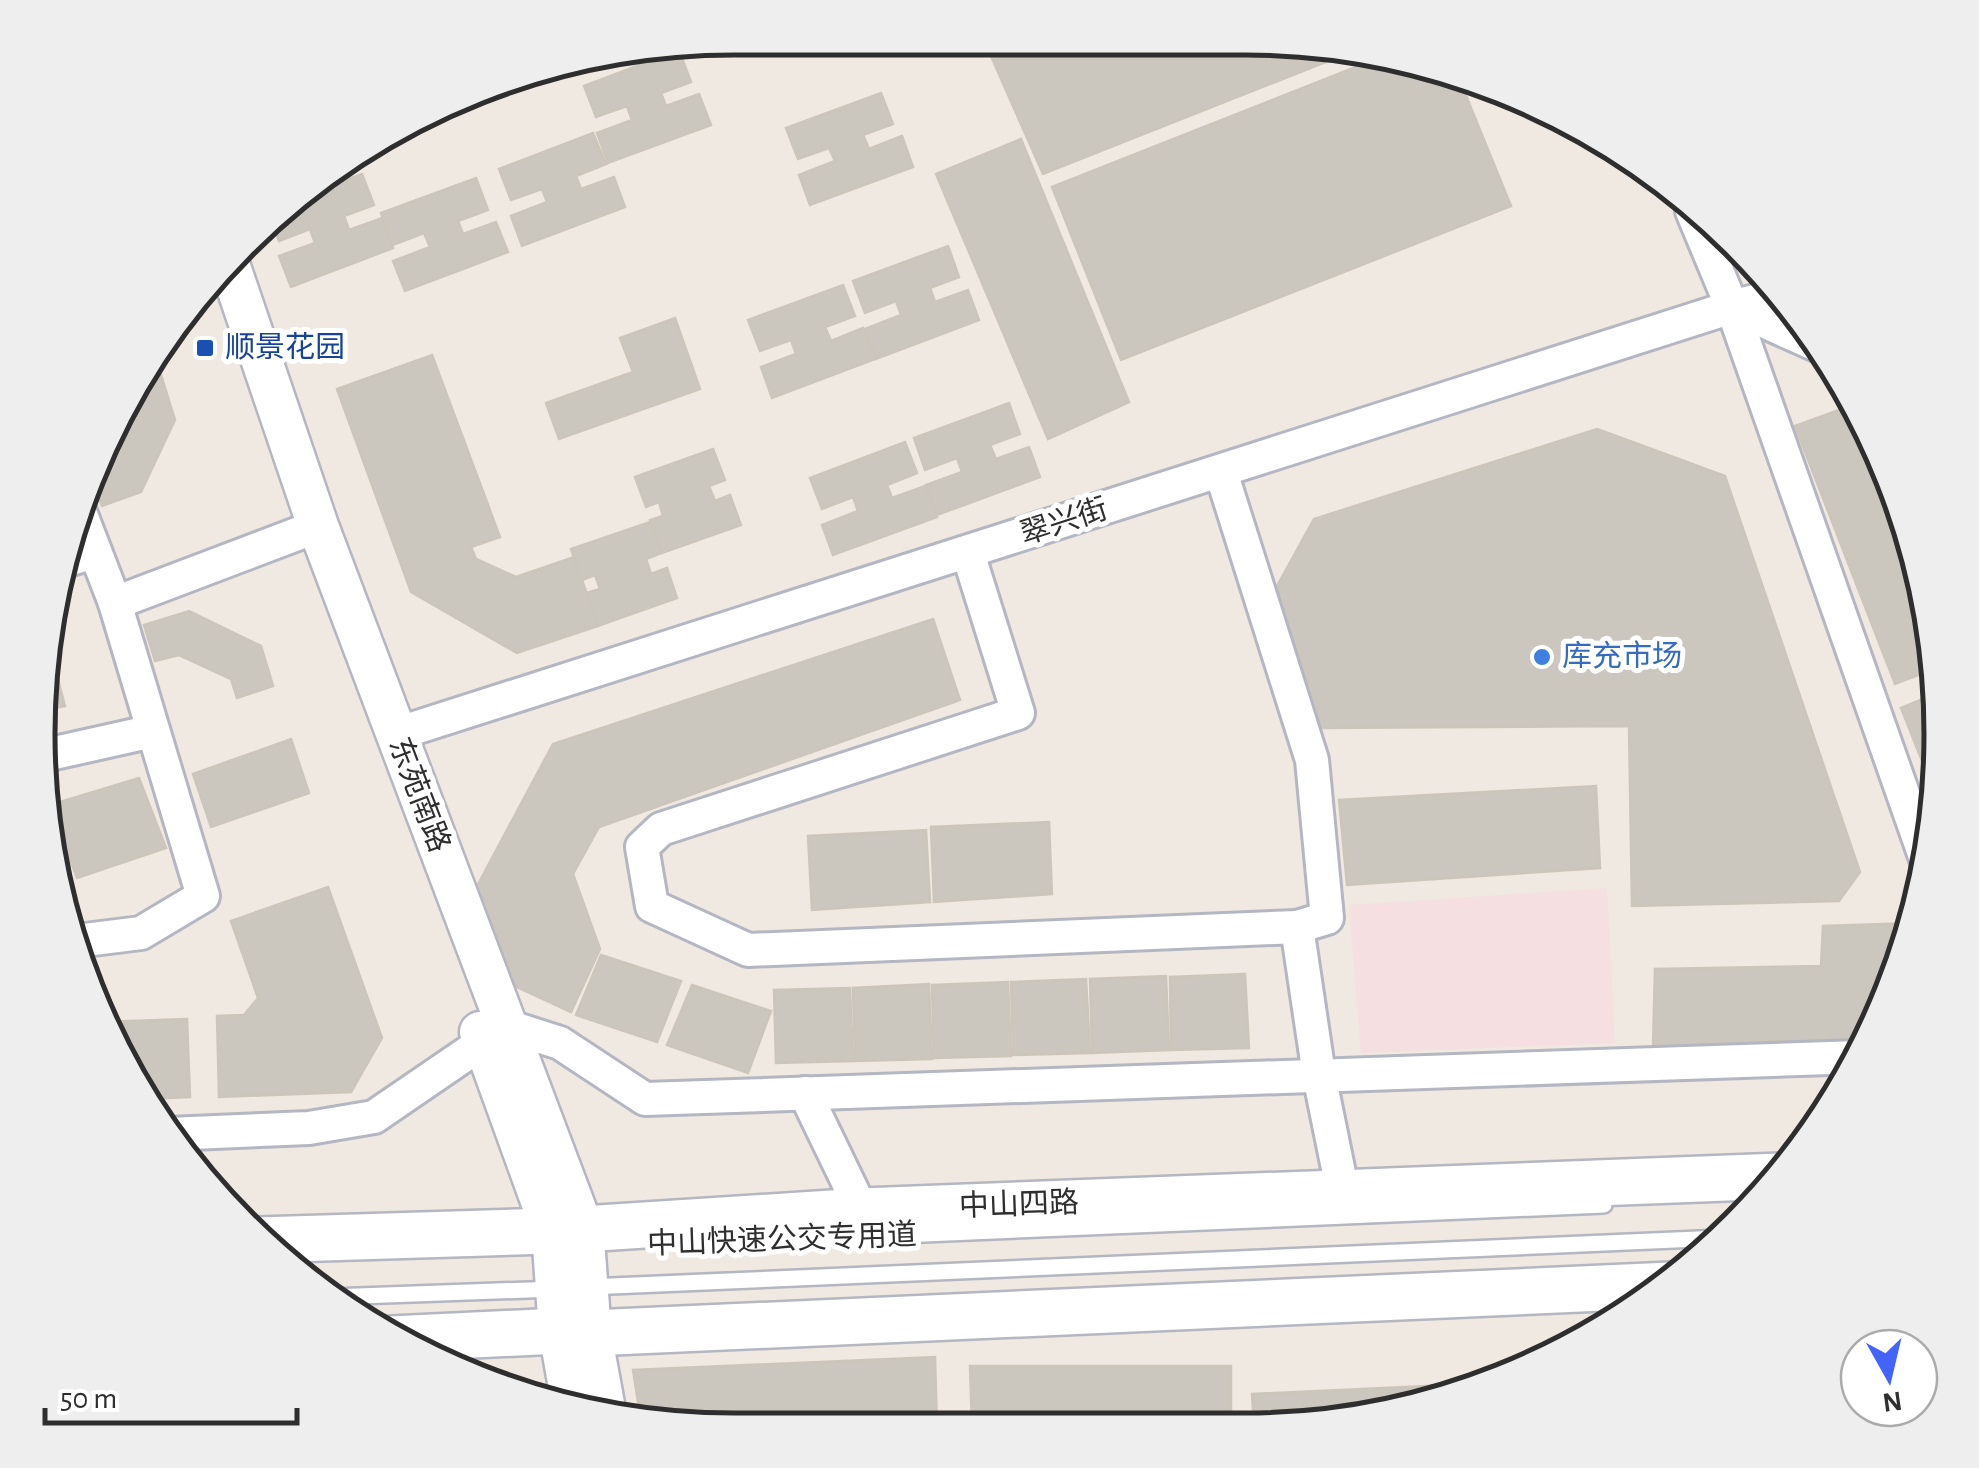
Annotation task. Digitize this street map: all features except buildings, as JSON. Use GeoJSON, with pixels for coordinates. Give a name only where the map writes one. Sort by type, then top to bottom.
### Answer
{"type":"FeatureCollection","features":[{"type":"Feature","properties":{"kind":"main road","name":"中山四路"},"geometry":{"type":"LineString","coordinates":[[412,1332],[571,1270],[862,1212],[1759,1177]]}},
{"type":"Feature","properties":{"kind":"main road","name":"中山四路"},"geometry":{"type":"LineString","coordinates":[[284,1243],[571,1270],[1642,1285]]}},
{"type":"Feature","properties":{"kind":"street"},"geometry":{"type":"LineString","coordinates":[[1700,231],[1732,307],[1917,832]]}},
{"type":"Feature","properties":{"kind":"street","name":"东苑南路"},"geometry":{"type":"LineString","coordinates":[[233,277],[309,530],[496,1034]]}},
{"type":"Feature","properties":{"kind":"street","name":"东苑南路"},"geometry":{"type":"LineString","coordinates":[[215,297],[396,734],[571,1270]]}},
{"type":"Feature","properties":{"kind":"street","name":"翠兴街"},"geometry":{"type":"LineString","coordinates":[[396,734],[1765,298]]}},
{"type":"Feature","properties":{"kind":"street"},"geometry":{"type":"LineString","coordinates":[[1732,307],[1795,336]]}},
{"type":"Feature","properties":{"kind":"street"},"geometry":{"type":"LineString","coordinates":[[968,553],[1018,713],[661,828],[642,847],[652,906],[748,950],[1298,927],[1327,918],[1312,760],[1221,472]]}},
{"type":"Feature","properties":{"kind":"street"},"geometry":{"type":"LineString","coordinates":[[87,530],[115,604],[203,896],[141,933],[87,940]]}},
{"type":"Feature","properties":{"kind":"street"},"geometry":{"type":"LineString","coordinates":[[115,604],[309,530]]}},
{"type":"Feature","properties":{"kind":"street"},"geometry":{"type":"LineString","coordinates":[[78,557],[95,552]]}},
{"type":"Feature","properties":{"kind":"street"},"geometry":{"type":"LineString","coordinates":[[55,753],[154,731]]}},
{"type":"Feature","properties":{"kind":"street"},"geometry":{"type":"LineString","coordinates":[[1298,927],[1319,1075],[1342,1193]]}},
{"type":"Feature","properties":{"kind":"street"},"geometry":{"type":"LineString","coordinates":[[185,1133],[309,1128],[374,1117],[496,1034],[560,1043],[645,1098],[1842,1057]]}},
{"type":"Feature","properties":{"kind":"street"},"geometry":{"type":"LineString","coordinates":[[804,1093],[862,1212]]}},
{"type":"Feature","properties":{"kind":"street"},"geometry":{"type":"LineString","coordinates":[[571,1270],[573,1393]]}},
{"type":"Feature","properties":{"kind":"street"},"geometry":{"type":"LineString","coordinates":[[571,1270],[602,1400]]}},
{"type":"Feature","properties":{"kind":"lane","name":"中山快速公交专用道"},"geometry":{"type":"LineString","coordinates":[[705,1243],[1623,1204]]}},
{"type":"Feature","properties":{"kind":"lane","name":"中山快速公交专用道"},"geometry":{"type":"LineString","coordinates":[[351,1295],[571,1270],[1699,1239]]}},
{"type":"Feature","properties":{"kind":"shaded area"},"geometry":{"type":"Polygon","coordinates":[[[1607,888],[1615,1043],[1361,1053],[1349,905],[1607,888]]]}},
{"type":"Feature","properties":{"kind":"place","name":"顺景花园"},"geometry":{"type":"Point","coordinates":[205,348]}},
{"type":"Feature","properties":{"kind":"place","name":"库充市场"},"geometry":{"type":"Point","coordinates":[1542,657]}}]}
